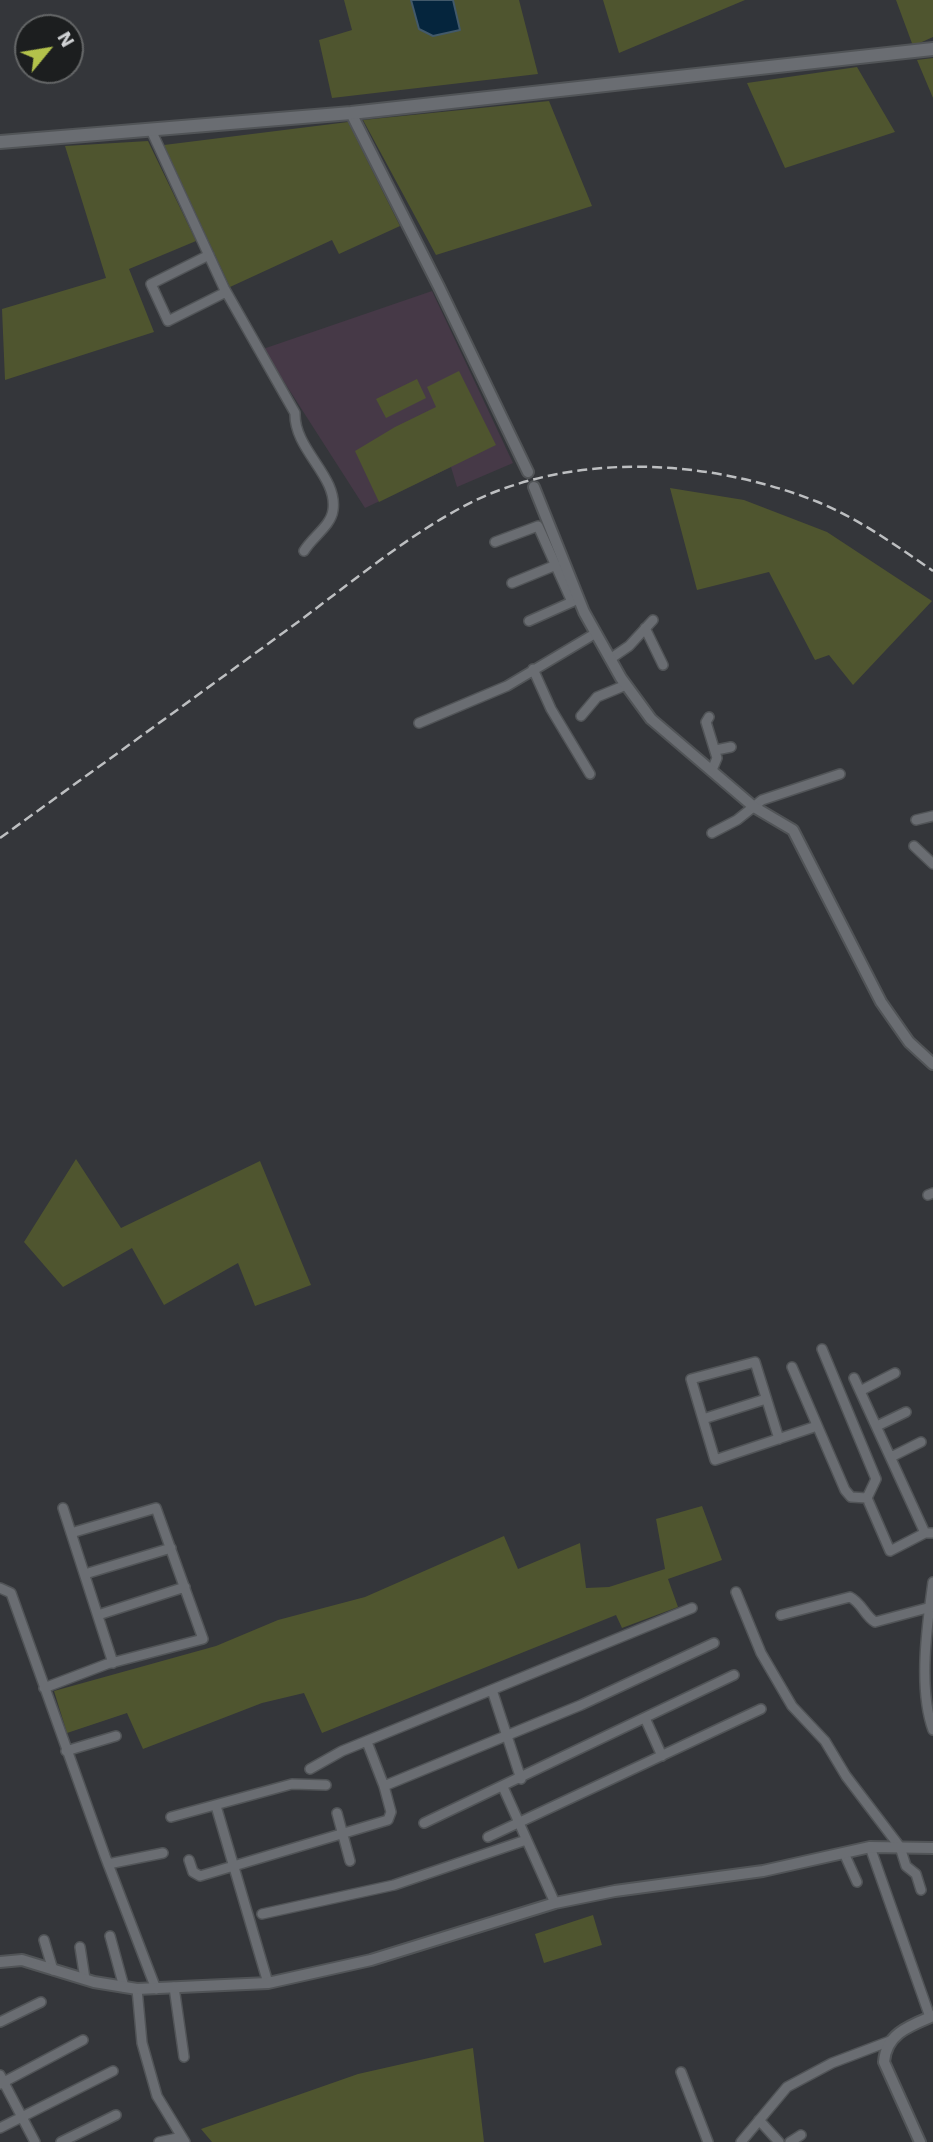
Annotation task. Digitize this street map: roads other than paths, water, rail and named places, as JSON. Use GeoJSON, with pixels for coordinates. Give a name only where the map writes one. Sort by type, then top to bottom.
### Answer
{"type":"FeatureCollection","features":[{"type":"Feature","properties":{"kind":"main road"},"geometry":{"type":"LineString","coordinates":[[0,142],[351,113],[933,49]]}},
{"type":"Feature","properties":{"kind":"street"},"geometry":{"type":"LineString","coordinates":[[351,113],[528,472]]}},
{"type":"Feature","properties":{"kind":"street"},"geometry":{"type":"LineString","coordinates":[[151,130],[226,292],[295,413],[297,433],[328,486],[334,509],[327,524],[304,551]]}},
{"type":"Feature","properties":{"kind":"street"},"geometry":{"type":"LineString","coordinates":[[208,255],[151,284],[168,321],[226,292]]}},
{"type":"Feature","properties":{"kind":"street"},"geometry":{"type":"LineString","coordinates":[[534,486],[575,600]]}},
{"type":"Feature","properties":{"kind":"street"},"geometry":{"type":"LineString","coordinates":[[495,542],[538,526],[575,600],[626,685],[651,719],[754,807],[793,830],[880,1002],[909,1042],[933,1064]]}},
{"type":"Feature","properties":{"kind":"street"},"geometry":{"type":"LineString","coordinates":[[512,583],[556,565]]}},
{"type":"Feature","properties":{"kind":"street"},"geometry":{"type":"LineString","coordinates":[[529,621],[575,600]]}},
{"type":"Feature","properties":{"kind":"street"},"geometry":{"type":"LineString","coordinates":[[610,659],[629,646],[653,620]]}},
{"type":"Feature","properties":{"kind":"street"},"geometry":{"type":"LineString","coordinates":[[645,628],[663,665]]}},
{"type":"Feature","properties":{"kind":"street"},"geometry":{"type":"LineString","coordinates":[[419,723],[507,686],[596,633]]}},
{"type":"Feature","properties":{"kind":"street"},"geometry":{"type":"LineString","coordinates":[[533,669],[551,709],[590,774]]}},
{"type":"Feature","properties":{"kind":"street"},"geometry":{"type":"LineString","coordinates":[[581,716],[597,697],[626,685]]}},
{"type":"Feature","properties":{"kind":"street"},"geometry":{"type":"LineString","coordinates":[[709,717],[706,722],[707,730],[716,750],[712,770]]}},
{"type":"Feature","properties":{"kind":"street"},"geometry":{"type":"LineString","coordinates":[[716,750],[732,747]]}},
{"type":"Feature","properties":{"kind":"street"},"geometry":{"type":"LineString","coordinates":[[712,833],[772,796],[802,789],[840,774]]}},
{"type":"Feature","properties":{"kind":"street"},"geometry":{"type":"LineString","coordinates":[[916,820],[933,816]]}},
{"type":"Feature","properties":{"kind":"street"},"geometry":{"type":"LineString","coordinates":[[914,846],[933,864]]}},
{"type":"Feature","properties":{"kind":"street"},"geometry":{"type":"LineString","coordinates":[[822,1349],[876,1479],[867,1498],[890,1551],[929,1533],[854,1378]]}},
{"type":"Feature","properties":{"kind":"street"},"geometry":{"type":"LineString","coordinates":[[779,1439],[755,1362],[691,1380],[715,1460],[779,1439],[817,1426]]}},
{"type":"Feature","properties":{"kind":"street"},"geometry":{"type":"LineString","coordinates":[[792,1367],[845,1490],[851,1497],[867,1498]]}},
{"type":"Feature","properties":{"kind":"street"},"geometry":{"type":"LineString","coordinates":[[860,1391],[895,1373]]}},
{"type":"Feature","properties":{"kind":"street"},"geometry":{"type":"LineString","coordinates":[[703,1419],[766,1399]]}},
{"type":"Feature","properties":{"kind":"street"},"geometry":{"type":"LineString","coordinates":[[877,1426],[906,1412]]}},
{"type":"Feature","properties":{"kind":"street"},"geometry":{"type":"LineString","coordinates":[[891,1457],[921,1442]]}},
{"type":"Feature","properties":{"kind":"street"},"geometry":{"type":"LineString","coordinates":[[44,1689],[113,1663],[203,1639],[156,1507],[71,1533]]}},
{"type":"Feature","properties":{"kind":"street"},"geometry":{"type":"LineString","coordinates":[[63,1508],[113,1663]]}},
{"type":"Feature","properties":{"kind":"street"},"geometry":{"type":"LineString","coordinates":[[85,1574],[170,1548]]}},
{"type":"Feature","properties":{"kind":"street"},"geometry":{"type":"LineString","coordinates":[[933,1582],[925,1690],[925,1709],[933,1730]]}},
{"type":"Feature","properties":{"kind":"street"},"geometry":{"type":"LineString","coordinates":[[0,1587],[11,1593],[66,1751],[156,1989]]}},
{"type":"Feature","properties":{"kind":"street"},"geometry":{"type":"LineString","coordinates":[[97,1615],[185,1587]]}},
{"type":"Feature","properties":{"kind":"street"},"geometry":{"type":"LineString","coordinates":[[736,1592],[761,1653],[792,1706],[825,1741],[846,1776],[900,1847],[906,1867],[916,1874],[921,1889]]}},
{"type":"Feature","properties":{"kind":"street"},"geometry":{"type":"LineString","coordinates":[[781,1615],[850,1597],[859,1601],[868,1618],[875,1622],[931,1607]]}},
{"type":"Feature","properties":{"kind":"street"},"geometry":{"type":"LineString","coordinates":[[310,1769],[367,1742],[692,1608]]}},
{"type":"Feature","properties":{"kind":"street"},"geometry":{"type":"LineString","coordinates":[[384,1786],[507,1736],[714,1643]]}},
{"type":"Feature","properties":{"kind":"street"},"geometry":{"type":"LineString","coordinates":[[424,1823],[734,1675]]}},
{"type":"Feature","properties":{"kind":"street"},"geometry":{"type":"LineString","coordinates":[[492,1690],[521,1779]]}},
{"type":"Feature","properties":{"kind":"street"},"geometry":{"type":"LineString","coordinates":[[488,1837],[519,1825],[761,1709]]}},
{"type":"Feature","properties":{"kind":"street"},"geometry":{"type":"LineString","coordinates":[[645,1718],[662,1756]]}},
{"type":"Feature","properties":{"kind":"street"},"geometry":{"type":"LineString","coordinates":[[66,1751],[116,1736]]}},
{"type":"Feature","properties":{"kind":"street"},"geometry":{"type":"LineString","coordinates":[[190,1860],[196,1876],[343,1834],[391,1817],[384,1786],[367,1742]]}},
{"type":"Feature","properties":{"kind":"street"},"geometry":{"type":"LineString","coordinates":[[171,1817],[292,1784],[326,1785]]}},
{"type":"Feature","properties":{"kind":"street"},"geometry":{"type":"LineString","coordinates":[[503,1787],[555,1903]]}},
{"type":"Feature","properties":{"kind":"street"},"geometry":{"type":"LineString","coordinates":[[215,1806],[268,1983]]}},
{"type":"Feature","properties":{"kind":"street"},"geometry":{"type":"LineString","coordinates":[[338,1813],[350,1861]]}},
{"type":"Feature","properties":{"kind":"street"},"geometry":{"type":"LineString","coordinates":[[262,1914],[394,1885],[526,1840]]}},
{"type":"Feature","properties":{"kind":"street"},"geometry":{"type":"LineString","coordinates":[[870,1847],[931,2017],[896,2034],[885,2048],[884,2062],[920,2142]]}},
{"type":"Feature","properties":{"kind":"street"},"geometry":{"type":"LineString","coordinates":[[0,1962],[23,1961],[85,1979],[137,1989],[268,1983],[372,1959],[555,1903],[615,1891],[763,1871],[870,1847],[933,1848]]}},
{"type":"Feature","properties":{"kind":"street"},"geometry":{"type":"LineString","coordinates":[[108,1864],[163,1853]]}},
{"type":"Feature","properties":{"kind":"street"},"geometry":{"type":"LineString","coordinates":[[844,1853],[857,1882]]}},
{"type":"Feature","properties":{"kind":"street"},"geometry":{"type":"LineString","coordinates":[[110,1936],[124,1987]]}},
{"type":"Feature","properties":{"kind":"street"},"geometry":{"type":"LineString","coordinates":[[44,1940],[53,1970]]}},
{"type":"Feature","properties":{"kind":"street"},"geometry":{"type":"LineString","coordinates":[[80,1947],[85,1979]]}},
{"type":"Feature","properties":{"kind":"street"},"geometry":{"type":"LineString","coordinates":[[174,1987],[184,2057]]}},
{"type":"Feature","properties":{"kind":"street"},"geometry":{"type":"LineString","coordinates":[[137,1989],[142,2043],[157,2096],[184,2140],[159,2142]]}},
{"type":"Feature","properties":{"kind":"street"},"geometry":{"type":"LineString","coordinates":[[0,2022],[41,2002]]}},
{"type":"Feature","properties":{"kind":"street"},"geometry":{"type":"LineString","coordinates":[[35,2142],[1,2081],[83,2040]]}},
{"type":"Feature","properties":{"kind":"street"},"geometry":{"type":"LineString","coordinates":[[741,2142],[787,2087],[803,2077],[890,2041]]}},
{"type":"Feature","properties":{"kind":"street"},"geometry":{"type":"LineString","coordinates":[[0,2128],[113,2071]]}},
{"type":"Feature","properties":{"kind":"street"},"geometry":{"type":"LineString","coordinates":[[681,2072],[708,2142]]}},
{"type":"Feature","properties":{"kind":"street"},"geometry":{"type":"LineString","coordinates":[[61,2142],[116,2115]]}},
{"type":"Feature","properties":{"kind":"street"},"geometry":{"type":"LineString","coordinates":[[759,2120],[779,2142]]}},
{"type":"Feature","properties":{"kind":"street"},"geometry":{"type":"LineString","coordinates":[[790,2142],[801,2134]]}},
{"type":"Feature","properties":{"kind":"water"},"geometry":{"type":"Polygon","coordinates":[[[411,0],[453,0],[460,30],[433,36],[419,29],[411,0]]]}},
{"type":"Feature","properties":{"kind":"railway"},"geometry":{"type":"LineString","coordinates":[[0,838],[413,537],[466,505],[531,480],[572,471],[614,467],[656,467],[739,478],[779,488],[848,516],[933,571]]}}]}
